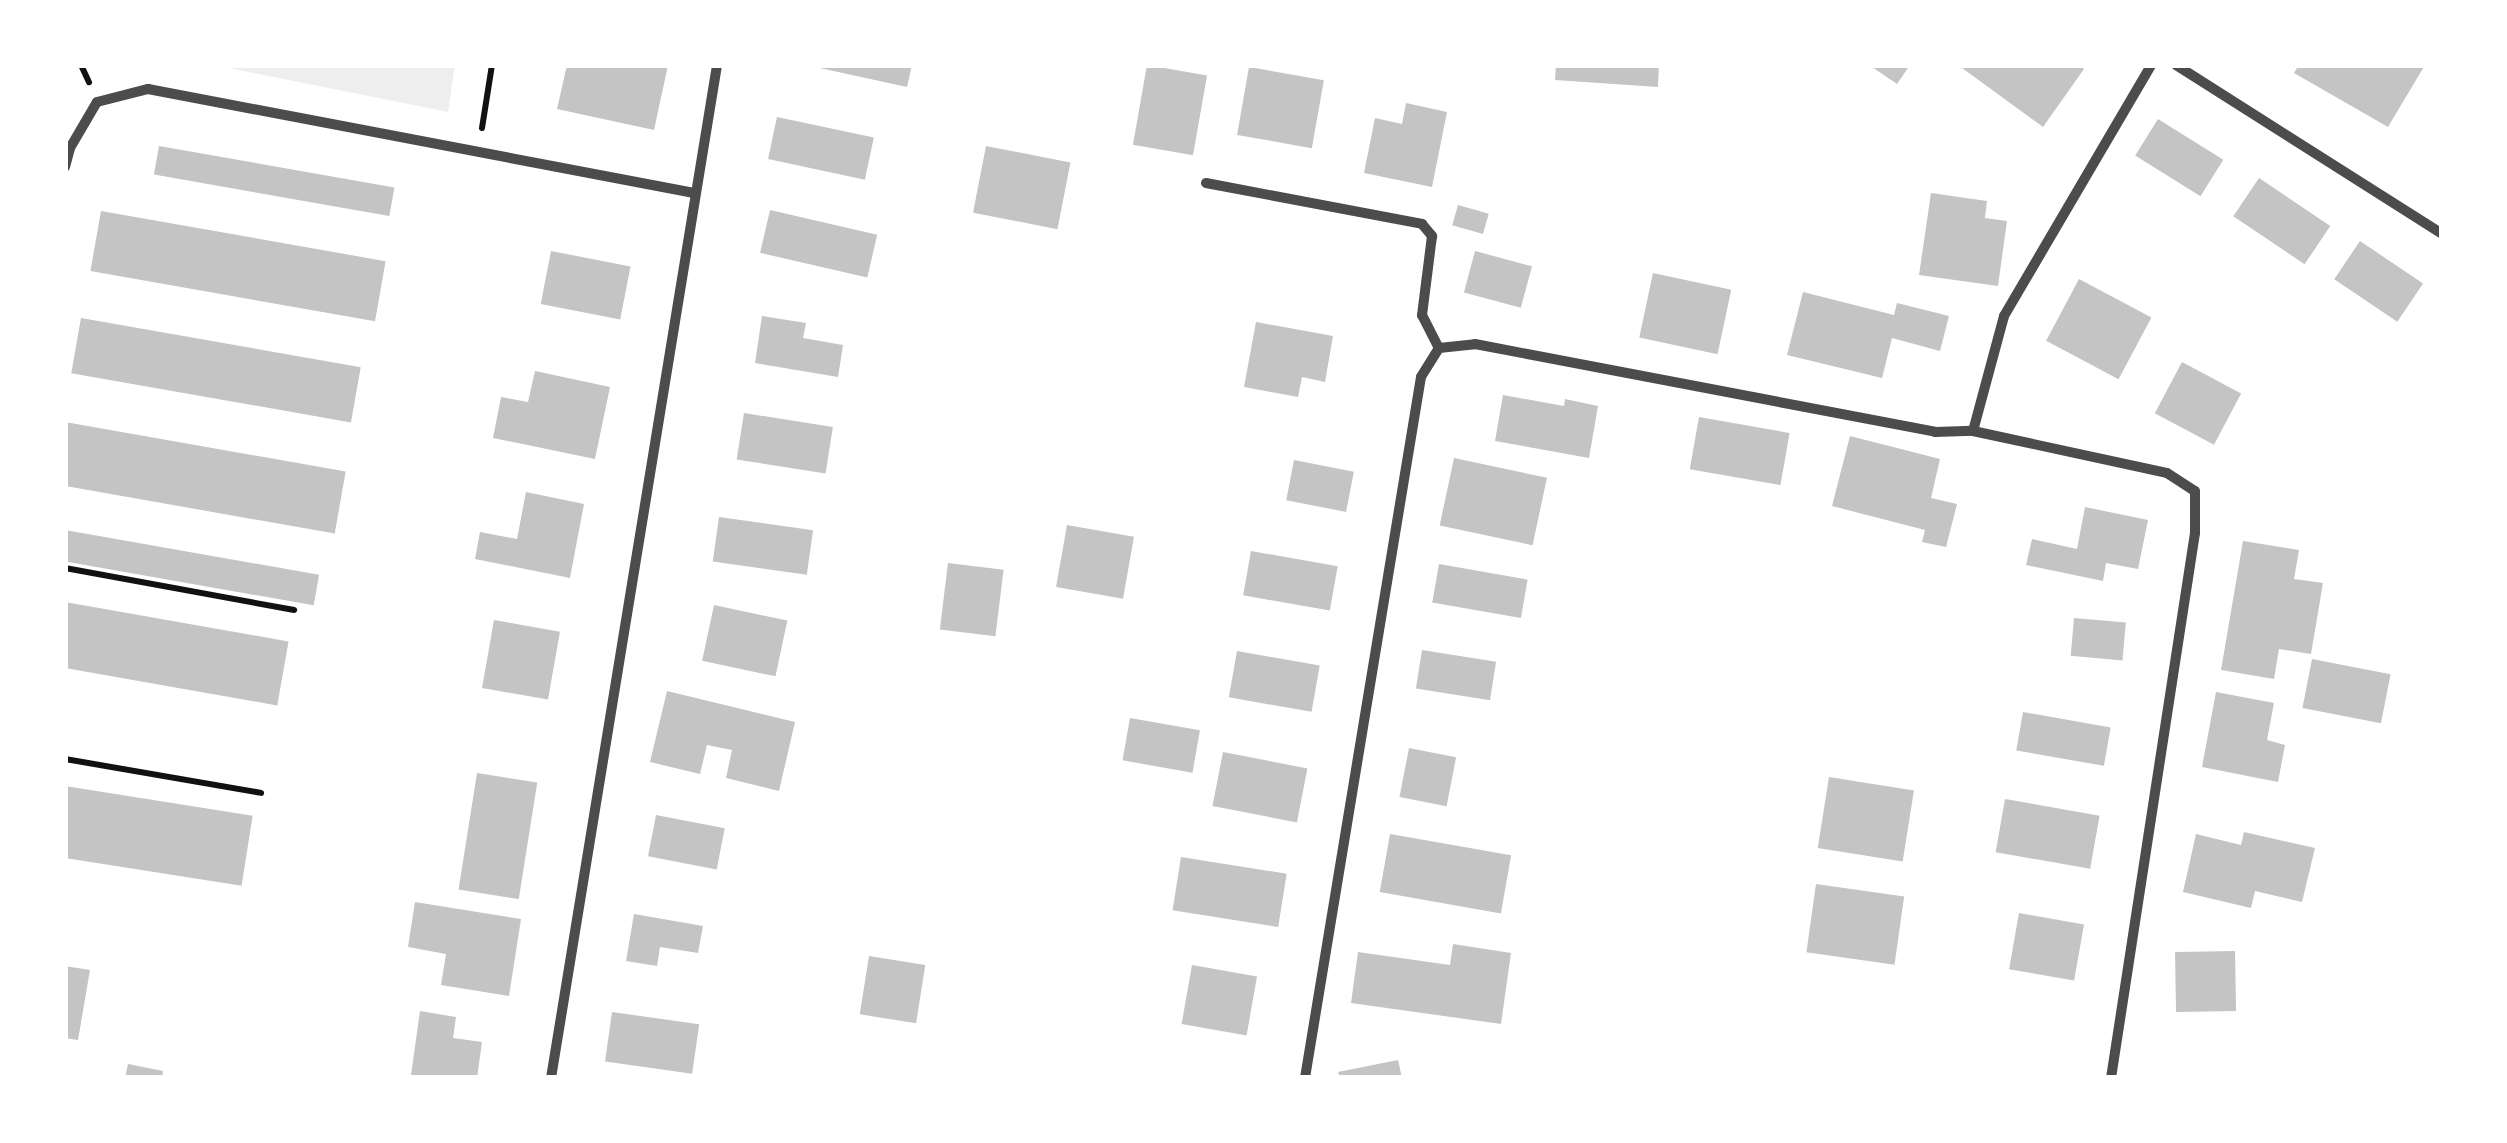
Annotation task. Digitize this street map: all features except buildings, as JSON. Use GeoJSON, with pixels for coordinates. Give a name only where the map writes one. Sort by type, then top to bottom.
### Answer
{"type":"FeatureCollection","features":[{"type":"Feature","properties":{"kind":"street"},"geometry":{"type":"LineString","coordinates":[[551,1078],[717,65]]}},
{"type":"Feature","properties":{"kind":"street"},"geometry":{"type":"LineString","coordinates":[[1973,430],[2004,316],[2151,65]]}},
{"type":"Feature","properties":{"kind":"street"},"geometry":{"type":"LineString","coordinates":[[2176,65],[2442,234]]}},
{"type":"Feature","properties":{"kind":"street"},"geometry":{"type":"LineString","coordinates":[[65,167],[70,148],[97,102],[148,89],[694,193]]}},
{"type":"Feature","properties":{"kind":"street"},"geometry":{"type":"LineString","coordinates":[[1206,182],[1422,224],[1432,236],[1422,315],[1439,348]]}},
{"type":"Feature","properties":{"kind":"street"},"geometry":{"type":"LineString","coordinates":[[1439,348],[1475,344],[1935,432],[1973,430],[2168,472],[2195,491],[2195,533],[2111,1078]]}},
{"type":"Feature","properties":{"kind":"street"},"geometry":{"type":"LineString","coordinates":[[1305,1078],[1421,377],[1439,348]]}},
{"type":"Feature","properties":{"kind":"path"},"geometry":{"type":"LineString","coordinates":[[478,151],[492,65]]}},
{"type":"Feature","properties":{"kind":"path"},"geometry":{"type":"LineString","coordinates":[[65,568],[294,610]]}},
{"type":"Feature","properties":{"kind":"path"},"geometry":{"type":"LineString","coordinates":[[65,759],[261,794]]}},
{"type":"Feature","properties":{"kind":"shaded area"},"geometry":{"type":"Polygon","coordinates":[[[214,65],[455,65],[448,112],[214,65]]]}}]}
